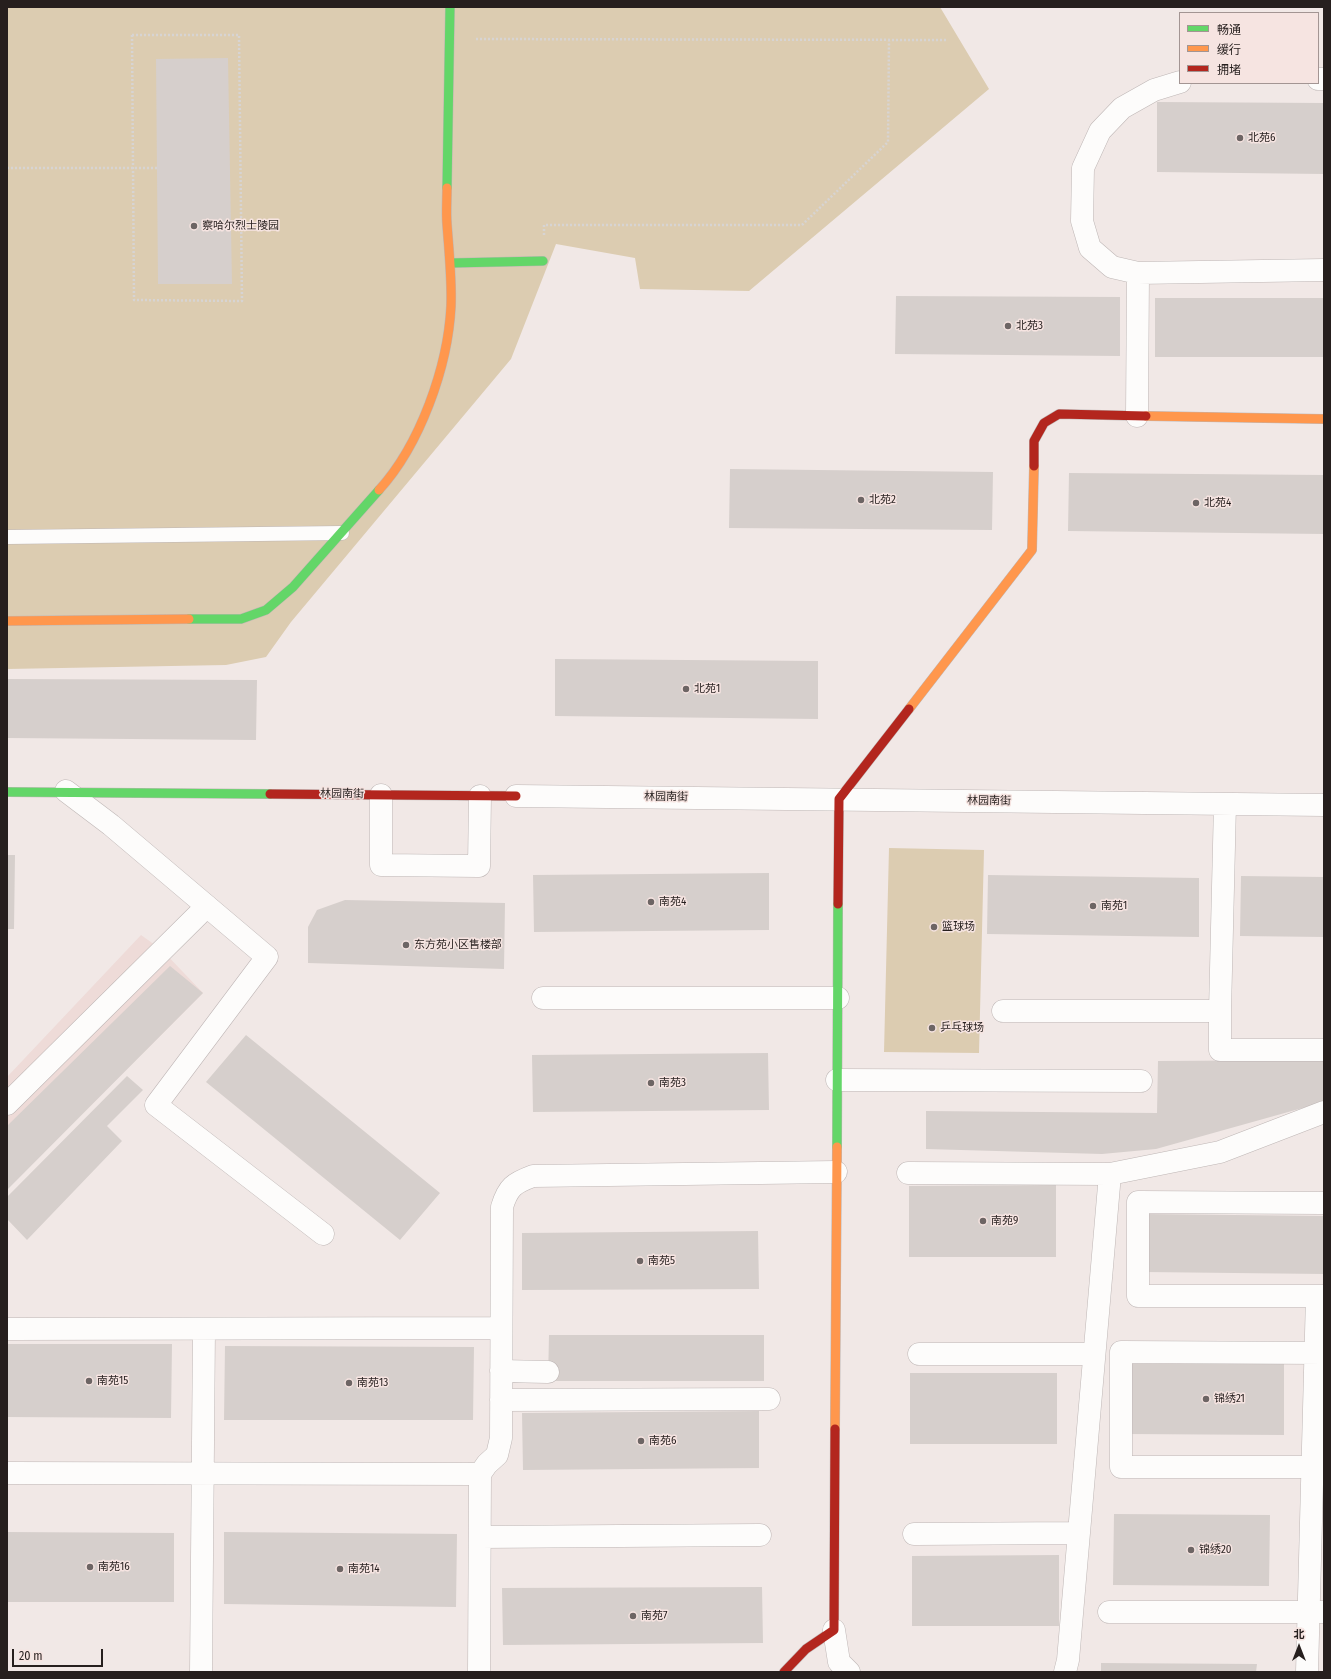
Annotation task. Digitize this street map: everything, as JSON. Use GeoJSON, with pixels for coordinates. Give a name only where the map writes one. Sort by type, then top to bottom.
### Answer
{"type":"FeatureCollection","features":[{"type":"Feature","properties":{"kind":"street"},"geometry":{"type":"LineString","coordinates":[[7,621],[241,619],[266,610],[293,587],[385,484],[412,441],[432,398],[446,348],[452,307],[452,262],[447,223],[450,7]]}},
{"type":"Feature","properties":{"kind":"street"},"geometry":{"type":"LineString","coordinates":[[1179,82],[1154,90],[1122,108],[1100,131],[1083,168],[1082,221],[1090,248],[1112,267],[1138,273],[1324,270]]}},
{"type":"Feature","properties":{"kind":"street"},"geometry":{"type":"LineString","coordinates":[[452,262],[542,261]]}},
{"type":"Feature","properties":{"kind":"street"},"geometry":{"type":"LineString","coordinates":[[1137,416],[1138,273]]}},
{"type":"Feature","properties":{"kind":"street"},"geometry":{"type":"LineString","coordinates":[[849,1672],[839,1662],[834,1630],[839,799],[1032,550],[1034,441],[1044,423],[1059,414],[1324,419]]}},
{"type":"Feature","properties":{"kind":"street"},"geometry":{"type":"LineString","coordinates":[[66,791],[111,824],[267,957],[156,1105],[323,1234]]}},
{"type":"Feature","properties":{"kind":"street","name":"林园南街"},"geometry":{"type":"LineString","coordinates":[[7,792],[66,791],[1324,805]]}},
{"type":"Feature","properties":{"kind":"street"},"geometry":{"type":"LineString","coordinates":[[381,795],[381,865],[479,866],[480,796]]}},
{"type":"Feature","properties":{"kind":"street"},"geometry":{"type":"LineString","coordinates":[[1225,804],[1220,1050],[1324,1050]]}},
{"type":"Feature","properties":{"kind":"street"},"geometry":{"type":"LineString","coordinates":[[7,1104],[207,906]]}},
{"type":"Feature","properties":{"kind":"street"},"geometry":{"type":"LineString","coordinates":[[543,998],[838,998]]}},
{"type":"Feature","properties":{"kind":"street"},"geometry":{"type":"LineString","coordinates":[[1003,1011],[1220,1011]]}},
{"type":"Feature","properties":{"kind":"street"},"geometry":{"type":"LineString","coordinates":[[837,1080],[1141,1081]]}},
{"type":"Feature","properties":{"kind":"street"},"geometry":{"type":"LineString","coordinates":[[908,1173],[1110,1174],[1220,1152],[1324,1112]]}},
{"type":"Feature","properties":{"kind":"street"},"geometry":{"type":"LineString","coordinates":[[479,1672],[480,1474],[487,1464],[497,1455],[501,1438],[502,1207],[506,1194],[518,1182],[533,1176],[836,1172]]}},
{"type":"Feature","properties":{"kind":"street"},"geometry":{"type":"LineString","coordinates":[[1065,1672],[1068,1660],[1110,1174]]}},
{"type":"Feature","properties":{"kind":"street"},"geometry":{"type":"LineString","coordinates":[[1307,1672],[1316,1612],[1317,1513],[1312,1467],[1319,1417],[1320,1296],[1138,1296],[1138,1202],[1324,1203]]}},
{"type":"Feature","properties":{"kind":"street"},"geometry":{"type":"LineString","coordinates":[[7,1329],[501,1328]]}},
{"type":"Feature","properties":{"kind":"street"},"geometry":{"type":"LineString","coordinates":[[202,1672],[204,1329]]}},
{"type":"Feature","properties":{"kind":"street"},"geometry":{"type":"LineString","coordinates":[[1312,1467],[1121,1467],[1121,1352],[1320,1353]]}},
{"type":"Feature","properties":{"kind":"street"},"geometry":{"type":"LineString","coordinates":[[919,1354],[1094,1354]]}},
{"type":"Feature","properties":{"kind":"street"},"geometry":{"type":"LineString","coordinates":[[501,1371],[548,1372]]}},
{"type":"Feature","properties":{"kind":"street"},"geometry":{"type":"LineString","coordinates":[[501,1400],[769,1399]]}},
{"type":"Feature","properties":{"kind":"street"},"geometry":{"type":"LineString","coordinates":[[7,1473],[480,1474]]}},
{"type":"Feature","properties":{"kind":"street"},"geometry":{"type":"LineString","coordinates":[[914,1534],[1079,1533]]}},
{"type":"Feature","properties":{"kind":"street"},"geometry":{"type":"LineString","coordinates":[[480,1537],[760,1535]]}},
{"type":"Feature","properties":{"kind":"street"},"geometry":{"type":"LineString","coordinates":[[1109,1612],[1316,1612]]}},
{"type":"Feature","properties":{"kind":"street"},"geometry":{"type":"LineString","coordinates":[[784,1672],[806,1649],[834,1630]]}},
{"type":"Feature","properties":{"kind":"lane"},"geometry":{"type":"LineString","coordinates":[[7,537],[342,533]]}},
{"type":"Feature","properties":{"kind":"path"},"geometry":{"type":"LineString","coordinates":[[132,35],[239,35],[242,301],[134,300],[132,168],[132,35]]}},
{"type":"Feature","properties":{"kind":"path"},"geometry":{"type":"LineString","coordinates":[[449,39],[947,40]]}},
{"type":"Feature","properties":{"kind":"path"},"geometry":{"type":"LineString","coordinates":[[542,261],[544,225],[802,225],[888,142],[888,41]]}},
{"type":"Feature","properties":{"kind":"path"},"geometry":{"type":"LineString","coordinates":[[7,168],[157,168]]}},
{"type":"Feature","properties":{"kind":"shaded area","name":"察哈尔烈士陵园"},"geometry":{"type":"Polygon","coordinates":[[[7,7],[940,7],[989,89],[749,291],[640,289],[635,258],[556,244],[511,359],[291,622],[266,657],[226,665],[7,669],[7,7]]]}},
{"type":"Feature","properties":{"kind":"shaded area","name":"篮球场"},"geometry":{"type":"Polygon","coordinates":[[[889,848],[984,850],[979,1053],[884,1052],[889,848]]]}},
{"type":"Feature","properties":{"kind":"shaded area"},"geometry":{"type":"Polygon","coordinates":[[[141,935],[162,950],[203,993],[7,1189],[7,1077],[141,935]]]}},
{"type":"Feature","properties":{"kind":"building","name":"察哈尔烈士陵园"},"geometry":{"type":"Polygon","coordinates":[[[228,58],[232,284],[158,284],[156,59],[228,58]]]}},
{"type":"Feature","properties":{"kind":"building","name":"北苑6"},"geometry":{"type":"Polygon","coordinates":[[[1157,102],[1324,103],[1324,174],[1157,172],[1157,102]]]}},
{"type":"Feature","properties":{"kind":"building","name":"北苑3"},"geometry":{"type":"Polygon","coordinates":[[[896,296],[1120,297],[1120,356],[895,354],[896,296]]]}},
{"type":"Feature","properties":{"kind":"building"},"geometry":{"type":"Polygon","coordinates":[[[1155,298],[1324,298],[1324,357],[1155,357],[1155,298]]]}},
{"type":"Feature","properties":{"kind":"building","name":"北苑2"},"geometry":{"type":"Polygon","coordinates":[[[730,469],[993,472],[992,530],[729,528],[730,469]]]}},
{"type":"Feature","properties":{"kind":"building","name":"北苑4"},"geometry":{"type":"Polygon","coordinates":[[[1069,473],[1324,475],[1324,534],[1068,531],[1069,473]]]}},
{"type":"Feature","properties":{"kind":"building","name":"北苑1"},"geometry":{"type":"Polygon","coordinates":[[[555,659],[818,661],[818,719],[555,716],[555,659]]]}},
{"type":"Feature","properties":{"kind":"building"},"geometry":{"type":"Polygon","coordinates":[[[7,679],[257,680],[256,740],[7,738],[7,679]]]}},
{"type":"Feature","properties":{"kind":"building"},"geometry":{"type":"Polygon","coordinates":[[[7,855],[15,855],[14,929],[7,929],[7,855]]]}},
{"type":"Feature","properties":{"kind":"building","name":"南苑4"},"geometry":{"type":"Polygon","coordinates":[[[769,873],[769,930],[534,932],[533,875],[769,873]]]}},
{"type":"Feature","properties":{"kind":"building","name":"南苑1"},"geometry":{"type":"Polygon","coordinates":[[[988,875],[1199,878],[1199,937],[987,934],[988,875]]]}},
{"type":"Feature","properties":{"kind":"building"},"geometry":{"type":"Polygon","coordinates":[[[1241,876],[1324,877],[1324,937],[1240,936],[1241,876]]]}},
{"type":"Feature","properties":{"kind":"building","name":"东方苑小区售楼部"},"geometry":{"type":"Polygon","coordinates":[[[345,900],[505,903],[504,969],[308,963],[308,927],[317,910],[345,900]]]}},
{"type":"Feature","properties":{"kind":"building"},"geometry":{"type":"Polygon","coordinates":[[[170,966],[203,993],[7,1190],[7,1126],[170,966]]]}},
{"type":"Feature","properties":{"kind":"building"},"geometry":{"type":"Polygon","coordinates":[[[246,1035],[440,1193],[400,1240],[206,1082],[246,1035]]]}},
{"type":"Feature","properties":{"kind":"building","name":"南苑3"},"geometry":{"type":"Polygon","coordinates":[[[768,1053],[769,1110],[533,1112],[532,1055],[768,1053]]]}},
{"type":"Feature","properties":{"kind":"building"},"geometry":{"type":"Polygon","coordinates":[[[1324,1060],[1324,1102],[1156,1149],[1102,1154],[926,1149],[926,1111],[1157,1113],[1158,1061],[1324,1060]]]}},
{"type":"Feature","properties":{"kind":"building"},"geometry":{"type":"Polygon","coordinates":[[[127,1076],[143,1090],[107,1126],[122,1141],[27,1240],[7,1219],[7,1197],[127,1076]]]}},
{"type":"Feature","properties":{"kind":"building","name":"南苑9"},"geometry":{"type":"Polygon","coordinates":[[[1056,1185],[1056,1257],[909,1257],[909,1186],[1056,1185]]]}},
{"type":"Feature","properties":{"kind":"building"},"geometry":{"type":"Polygon","coordinates":[[[1146,1214],[1324,1216],[1324,1274],[1145,1272],[1146,1214]]]}},
{"type":"Feature","properties":{"kind":"building","name":"南苑5"},"geometry":{"type":"Polygon","coordinates":[[[758,1231],[759,1289],[522,1290],[522,1233],[758,1231]]]}},
{"type":"Feature","properties":{"kind":"building"},"geometry":{"type":"Polygon","coordinates":[[[549,1335],[764,1335],[764,1381],[548,1381],[549,1335]]]}},
{"type":"Feature","properties":{"kind":"building","name":"南苑15"},"geometry":{"type":"Polygon","coordinates":[[[7,1344],[172,1344],[171,1418],[7,1417],[7,1344]]]}},
{"type":"Feature","properties":{"kind":"building","name":"南苑13"},"geometry":{"type":"Polygon","coordinates":[[[225,1346],[474,1347],[473,1420],[224,1420],[225,1346]]]}},
{"type":"Feature","properties":{"kind":"building","name":"锦绣21"},"geometry":{"type":"Polygon","coordinates":[[[1128,1363],[1284,1364],[1284,1435],[1128,1434],[1128,1363]]]}},
{"type":"Feature","properties":{"kind":"building"},"geometry":{"type":"Polygon","coordinates":[[[910,1373],[1057,1373],[1057,1444],[910,1444],[910,1373]]]}},
{"type":"Feature","properties":{"kind":"building","name":"南苑6"},"geometry":{"type":"Polygon","coordinates":[[[759,1411],[759,1468],[523,1470],[522,1413],[759,1411]]]}},
{"type":"Feature","properties":{"kind":"building","name":"锦绣20"},"geometry":{"type":"Polygon","coordinates":[[[1114,1514],[1270,1515],[1269,1586],[1113,1585],[1114,1514]]]}},
{"type":"Feature","properties":{"kind":"building","name":"南苑16"},"geometry":{"type":"Polygon","coordinates":[[[7,1532],[174,1533],[174,1602],[7,1602],[7,1532]]]}},
{"type":"Feature","properties":{"kind":"building","name":"南苑14"},"geometry":{"type":"Polygon","coordinates":[[[224,1532],[457,1534],[456,1607],[224,1604],[224,1532]]]}},
{"type":"Feature","properties":{"kind":"building"},"geometry":{"type":"Polygon","coordinates":[[[1059,1555],[1059,1626],[912,1626],[912,1556],[1059,1555]]]}},
{"type":"Feature","properties":{"kind":"building","name":"南苑7"},"geometry":{"type":"Polygon","coordinates":[[[762,1587],[763,1643],[503,1645],[502,1588],[762,1587]]]}},
{"type":"Feature","properties":{"kind":"building"},"geometry":{"type":"Polygon","coordinates":[[[1101,1663],[1257,1664],[1256,1672],[1101,1672],[1101,1663]]]}},
{"type":"Feature","properties":{"kind":"traffic: fast"},"geometry":{"type":"LineString","coordinates":[[447,188],[450,7]]}},
{"type":"Feature","properties":{"kind":"traffic: fast"},"geometry":{"type":"LineString","coordinates":[[451,263],[543,261]]}},
{"type":"Feature","properties":{"kind":"traffic: fast"},"geometry":{"type":"LineString","coordinates":[[189,619],[241,619],[266,610],[293,587],[379,490]]}},
{"type":"Feature","properties":{"kind":"traffic: fast"},"geometry":{"type":"LineString","coordinates":[[7,792],[270,794]]}},
{"type":"Feature","properties":{"kind":"traffic: fast"},"geometry":{"type":"LineString","coordinates":[[837,1147],[838,904]]}},
{"type":"Feature","properties":{"kind":"traffic: slow"},"geometry":{"type":"LineString","coordinates":[[379,490],[394,472],[419,428],[438,379],[444,354],[449,330],[451,306],[447,188]]}},
{"type":"Feature","properties":{"kind":"traffic: slow"},"geometry":{"type":"LineString","coordinates":[[1146,416],[1324,419]]}},
{"type":"Feature","properties":{"kind":"traffic: slow"},"geometry":{"type":"LineString","coordinates":[[909,709],[1032,550],[1034,466]]}},
{"type":"Feature","properties":{"kind":"traffic: slow"},"geometry":{"type":"LineString","coordinates":[[7,621],[189,619]]}},
{"type":"Feature","properties":{"kind":"traffic: slow"},"geometry":{"type":"LineString","coordinates":[[835,1429],[837,1147]]}},
{"type":"Feature","properties":{"kind":"traffic: jam"},"geometry":{"type":"LineString","coordinates":[[1034,466],[1034,441],[1044,423],[1059,414],[1146,416]]}},
{"type":"Feature","properties":{"kind":"traffic: jam"},"geometry":{"type":"LineString","coordinates":[[838,904],[839,799],[909,709]]}},
{"type":"Feature","properties":{"kind":"traffic: jam"},"geometry":{"type":"LineString","coordinates":[[270,794],[516,796]]}},
{"type":"Feature","properties":{"kind":"traffic: jam"},"geometry":{"type":"LineString","coordinates":[[784,1672],[806,1649],[834,1630],[835,1429]]}},
{"type":"Feature","properties":{"kind":"place","name":"北苑6"},"geometry":{"type":"Point","coordinates":[1240,138]}},
{"type":"Feature","properties":{"kind":"place","name":"察哈尔烈士陵园"},"geometry":{"type":"Point","coordinates":[194,226]}},
{"type":"Feature","properties":{"kind":"place","name":"北苑3"},"geometry":{"type":"Point","coordinates":[1008,326]}},
{"type":"Feature","properties":{"kind":"place","name":"北苑2"},"geometry":{"type":"Point","coordinates":[861,500]}},
{"type":"Feature","properties":{"kind":"place","name":"北苑4"},"geometry":{"type":"Point","coordinates":[1196,503]}},
{"type":"Feature","properties":{"kind":"place","name":"北苑1"},"geometry":{"type":"Point","coordinates":[686,689]}},
{"type":"Feature","properties":{"kind":"place","name":"南苑4"},"geometry":{"type":"Point","coordinates":[651,902]}},
{"type":"Feature","properties":{"kind":"place","name":"南苑1"},"geometry":{"type":"Point","coordinates":[1093,906]}},
{"type":"Feature","properties":{"kind":"place","name":"篮球场"},"geometry":{"type":"Point","coordinates":[934,927]}},
{"type":"Feature","properties":{"kind":"place","name":"东方苑小区售楼部"},"geometry":{"type":"Point","coordinates":[406,945]}},
{"type":"Feature","properties":{"kind":"place","name":"乒乓球场"},"geometry":{"type":"Point","coordinates":[932,1028]}},
{"type":"Feature","properties":{"kind":"place","name":"南苑3"},"geometry":{"type":"Point","coordinates":[651,1083]}},
{"type":"Feature","properties":{"kind":"place","name":"南苑9"},"geometry":{"type":"Point","coordinates":[983,1221]}},
{"type":"Feature","properties":{"kind":"place","name":"南苑5"},"geometry":{"type":"Point","coordinates":[640,1261]}},
{"type":"Feature","properties":{"kind":"place","name":"南苑15"},"geometry":{"type":"Point","coordinates":[89,1381]}},
{"type":"Feature","properties":{"kind":"place","name":"南苑13"},"geometry":{"type":"Point","coordinates":[349,1383]}},
{"type":"Feature","properties":{"kind":"place","name":"锦绣21"},"geometry":{"type":"Point","coordinates":[1206,1399]}},
{"type":"Feature","properties":{"kind":"place","name":"南苑6"},"geometry":{"type":"Point","coordinates":[641,1441]}},
{"type":"Feature","properties":{"kind":"place","name":"锦绣20"},"geometry":{"type":"Point","coordinates":[1191,1550]}},
{"type":"Feature","properties":{"kind":"place","name":"南苑16"},"geometry":{"type":"Point","coordinates":[90,1567]}},
{"type":"Feature","properties":{"kind":"place","name":"南苑14"},"geometry":{"type":"Point","coordinates":[340,1569]}},
{"type":"Feature","properties":{"kind":"place","name":"南苑7"},"geometry":{"type":"Point","coordinates":[633,1616]}}]}
